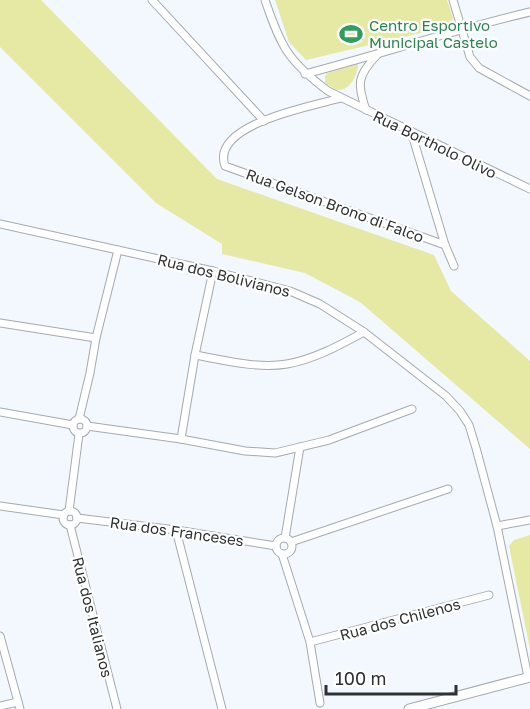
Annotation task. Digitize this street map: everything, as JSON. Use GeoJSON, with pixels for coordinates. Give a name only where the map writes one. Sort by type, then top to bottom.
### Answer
{"type":"FeatureCollection","features":[{"type":"Feature","properties":{"kind":"main road"},"geometry":{"type":"LineString","coordinates":[[410,709],[421,708],[529,677]]}},
{"type":"Feature","properties":{"kind":"street"},"geometry":{"type":"LineString","coordinates":[[152,0],[264,120],[341,98]]}},
{"type":"Feature","properties":{"kind":"street","name":"Rua Bortholo Olivo"},"geometry":{"type":"LineString","coordinates":[[265,0],[278,38],[290,58],[305,74],[328,92],[530,191]]}},
{"type":"Feature","properties":{"kind":"street"},"geometry":{"type":"LineString","coordinates":[[453,0],[470,57],[479,68],[530,96]]}},
{"type":"Feature","properties":{"kind":"street"},"geometry":{"type":"LineString","coordinates":[[305,74],[376,55],[461,28],[530,12]]}},
{"type":"Feature","properties":{"kind":"street"},"geometry":{"type":"LineString","coordinates":[[366,110],[359,84],[366,66],[376,55]]}},
{"type":"Feature","properties":{"kind":"street","name":"Rua Gelson Brono di Falco"},"geometry":{"type":"LineString","coordinates":[[264,120],[252,124],[234,137],[223,152],[225,165],[445,245]]}},
{"type":"Feature","properties":{"kind":"street"},"geometry":{"type":"LineString","coordinates":[[411,131],[445,245],[454,266]]}},
{"type":"Feature","properties":{"kind":"street","name":"Rua dos Bolivianos"},"geometry":{"type":"LineString","coordinates":[[0,224],[213,271],[290,291],[320,304],[364,332],[432,384],[460,411],[469,425],[497,526],[529,677]]}},
{"type":"Feature","properties":{"kind":"street"},"geometry":{"type":"LineString","coordinates":[[80,419],[96,338],[118,250]]}},
{"type":"Feature","properties":{"kind":"street"},"geometry":{"type":"LineString","coordinates":[[181,439],[195,355],[213,271]]}},
{"type":"Feature","properties":{"kind":"street"},"geometry":{"type":"LineString","coordinates":[[0,323],[96,338]]}},
{"type":"Feature","properties":{"kind":"street"},"geometry":{"type":"LineString","coordinates":[[195,355],[255,365],[286,364],[330,350],[364,332]]}},
{"type":"Feature","properties":{"kind":"street"},"geometry":{"type":"LineString","coordinates":[[87,426],[181,439],[245,451],[275,453],[329,440],[412,409]]}},
{"type":"Feature","properties":{"kind":"street"},"geometry":{"type":"LineString","coordinates":[[0,412],[73,425]]}},
{"type":"Feature","properties":{"kind":"street"},"geometry":{"type":"LineString","coordinates":[[73,425],[80,419]]}},
{"type":"Feature","properties":{"kind":"street"},"geometry":{"type":"LineString","coordinates":[[79,434],[86,431],[87,426],[86,422],[80,419]]}},
{"type":"Feature","properties":{"kind":"street"},"geometry":{"type":"LineString","coordinates":[[73,425],[74,430],[79,434]]}},
{"type":"Feature","properties":{"kind":"street"},"geometry":{"type":"LineString","coordinates":[[0,506],[66,513],[74,512],[77,518],[75,524],[70,525],[64,522],[66,513],[79,434]]}},
{"type":"Feature","properties":{"kind":"street"},"geometry":{"type":"LineString","coordinates":[[282,554],[290,552],[292,547],[288,540],[300,447]]}},
{"type":"Feature","properties":{"kind":"street"},"geometry":{"type":"LineString","coordinates":[[320,703],[310,642],[282,554],[276,546],[278,541],[288,540],[448,489]]}},
{"type":"Feature","properties":{"kind":"street","name":"Rua dos Franceses"},"geometry":{"type":"LineString","coordinates":[[77,518],[176,530],[276,546]]}},
{"type":"Feature","properties":{"kind":"street"},"geometry":{"type":"LineString","coordinates":[[497,526],[530,520]]}},
{"type":"Feature","properties":{"kind":"street","name":"Rua dos Italianos"},"geometry":{"type":"LineString","coordinates":[[70,525],[117,709]]}},
{"type":"Feature","properties":{"kind":"street"},"geometry":{"type":"LineString","coordinates":[[176,530],[222,709]]}},
{"type":"Feature","properties":{"kind":"street","name":"Rua dos Chilenos"},"geometry":{"type":"LineString","coordinates":[[310,642],[489,595]]}},
{"type":"Feature","properties":{"kind":"street"},"geometry":{"type":"LineString","coordinates":[[0,636],[19,705],[0,706]]}},
{"type":"Feature","properties":{"kind":"green space"},"geometry":{"type":"Polygon","coordinates":[[[0,0],[41,0],[217,179],[434,255],[451,291],[530,361],[530,449],[360,302],[305,273],[222,254],[222,244],[156,203],[0,47],[0,0]]]}},
{"type":"Feature","properties":{"kind":"green space","name":"Centro Esportivo Municipal Castelo"},"geometry":{"type":"Polygon","coordinates":[[[275,0],[447,0],[453,18],[450,26],[306,60],[289,42],[275,0]]]}},
{"type":"Feature","properties":{"kind":"green space"},"geometry":{"type":"Polygon","coordinates":[[[358,64],[355,77],[346,88],[336,90],[325,83],[327,73],[358,64]]]}},
{"type":"Feature","properties":{"kind":"green space"},"geometry":{"type":"Polygon","coordinates":[[[530,535],[530,649],[509,546],[514,540],[530,535]]]}},
{"type":"Feature","properties":{"kind":"place","name":"Centro Esportivo Municipal Castelo"},"geometry":{"type":"Point","coordinates":[351,34]}}]}
